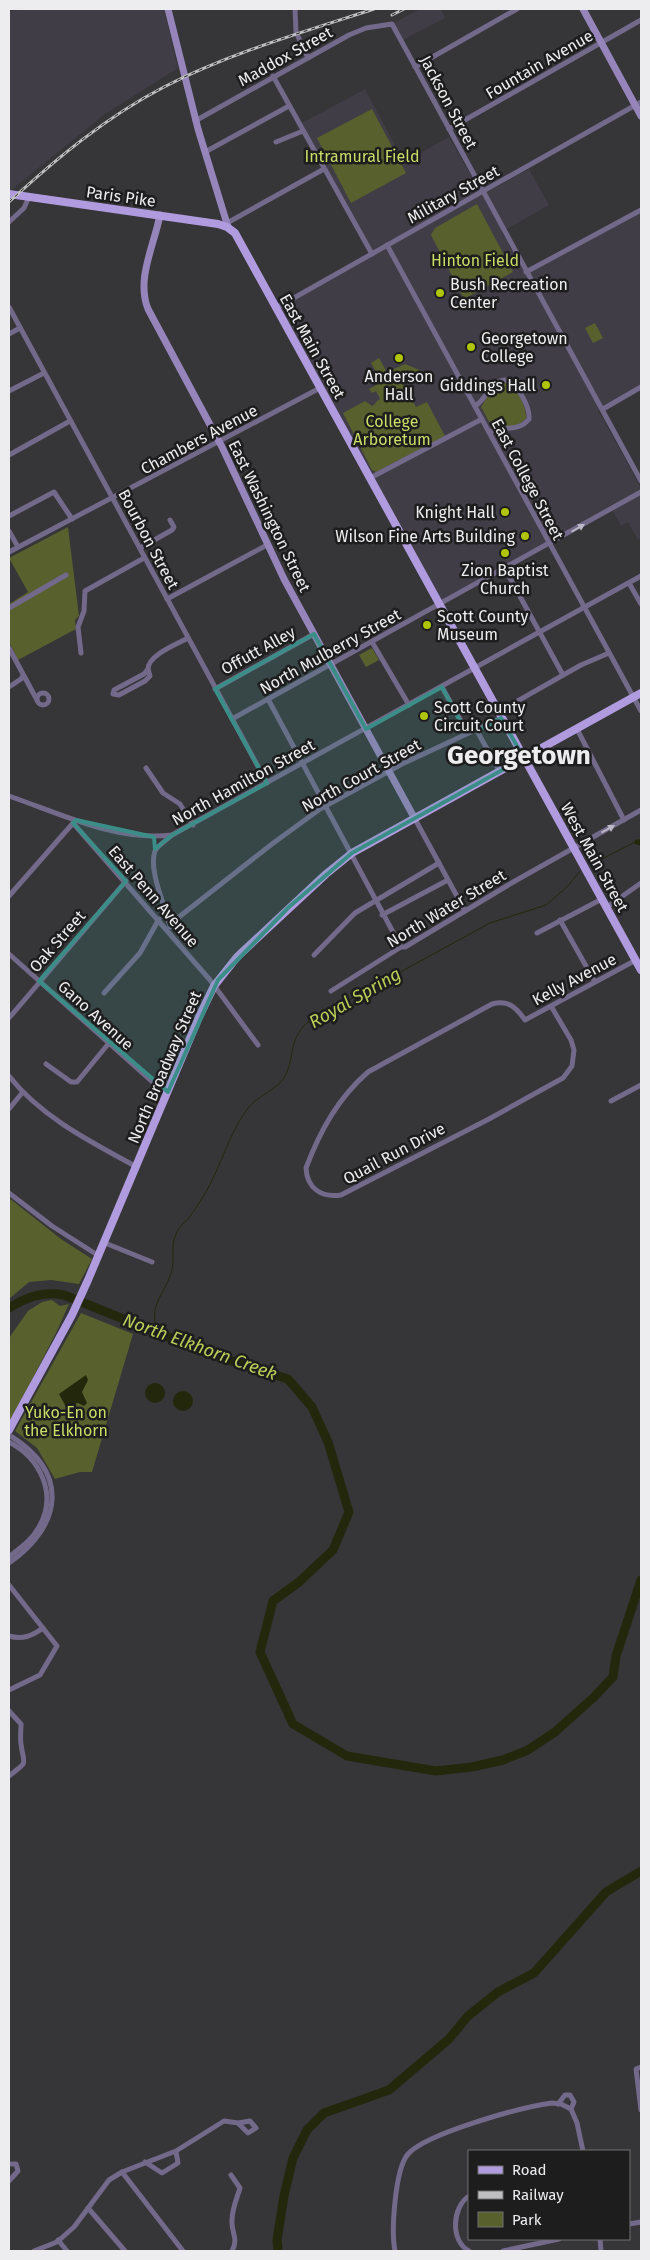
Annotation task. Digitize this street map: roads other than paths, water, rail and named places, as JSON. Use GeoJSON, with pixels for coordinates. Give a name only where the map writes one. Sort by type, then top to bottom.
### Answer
{"type":"FeatureCollection","features":[{"type":"Feature","properties":{"kind":"main road","name":"Paris Pike"},"geometry":{"type":"LineString","coordinates":[[9,194],[228,225]]}},
{"type":"Feature","properties":{"kind":"main road","name":"East Main Street"},"geometry":{"type":"LineString","coordinates":[[228,225],[243,247],[524,758]]}},
{"type":"Feature","properties":{"kind":"main road","name":"North Broadway Street"},"geometry":{"type":"LineString","coordinates":[[9,1430],[72,1315],[105,1243],[199,1017],[214,986],[237,957],[326,874],[350,855],[641,693]]}},
{"type":"Feature","properties":{"kind":"main road","name":"West Main Street"},"geometry":{"type":"LineString","coordinates":[[524,758],[641,970]]}},
{"type":"Feature","properties":{"kind":"street","name":"East Main Street"},"geometry":{"type":"LineString","coordinates":[[168,9],[195,121],[228,225]]}},
{"type":"Feature","properties":{"kind":"street"},"geometry":{"type":"LineString","coordinates":[[296,9],[296,32],[308,58]]}},
{"type":"Feature","properties":{"kind":"street"},"geometry":{"type":"LineString","coordinates":[[416,67],[517,9]]}},
{"type":"Feature","properties":{"kind":"street"},"geometry":{"type":"LineString","coordinates":[[583,9],[638,104],[641,116]]}},
{"type":"Feature","properties":{"kind":"street","name":"Fountain Avenue"},"geometry":{"type":"LineString","coordinates":[[449,130],[641,20]]}},
{"type":"Feature","properties":{"kind":"street","name":"Maddox Street"},"geometry":{"type":"LineString","coordinates":[[195,121],[349,35],[366,28],[392,24]]}},
{"type":"Feature","properties":{"kind":"street","name":"Jackson Street"},"geometry":{"type":"LineString","coordinates":[[392,24],[641,481]]}},
{"type":"Feature","properties":{"kind":"street"},"geometry":{"type":"LineString","coordinates":[[273,76],[372,254]]}},
{"type":"Feature","properties":{"kind":"street","name":"Military Street"},"geometry":{"type":"LineString","coordinates":[[276,308],[638,104]]}},
{"type":"Feature","properties":{"kind":"street"},"geometry":{"type":"LineString","coordinates":[[205,152],[289,106]]}},
{"type":"Feature","properties":{"kind":"street"},"geometry":{"type":"LineString","coordinates":[[276,142],[303,131]]}},
{"type":"Feature","properties":{"kind":"street"},"geometry":{"type":"LineString","coordinates":[[228,225],[324,169]]}},
{"type":"Feature","properties":{"kind":"street"},"geometry":{"type":"LineString","coordinates":[[9,222],[24,208],[29,197]]}},
{"type":"Feature","properties":{"kind":"street"},"geometry":{"type":"LineString","coordinates":[[526,272],[641,210]]}},
{"type":"Feature","properties":{"kind":"street","name":"East Washington Street"},"geometry":{"type":"LineString","coordinates":[[160,216],[144,277],[145,302],[219,442],[267,545],[415,819]]}},
{"type":"Feature","properties":{"kind":"street","name":"East College Street"},"geometry":{"type":"LineString","coordinates":[[387,245],[641,711]]}},
{"type":"Feature","properties":{"kind":"street","name":"Bourbon Street"},"geometry":{"type":"LineString","coordinates":[[9,307],[267,783]]}},
{"type":"Feature","properties":{"kind":"street"},"geometry":{"type":"LineString","coordinates":[[9,334],[20,328]]}},
{"type":"Feature","properties":{"kind":"street"},"geometry":{"type":"LineString","coordinates":[[9,391],[44,372]]}},
{"type":"Feature","properties":{"kind":"street"},"geometry":{"type":"LineString","coordinates":[[475,406],[480,403],[495,384],[505,380],[515,386],[527,408],[529,419],[518,428],[495,429],[489,432]]}},
{"type":"Feature","properties":{"kind":"street","name":"Chambers Avenue"},"geometry":{"type":"LineString","coordinates":[[9,552],[320,388]]}},
{"type":"Feature","properties":{"kind":"street"},"geometry":{"type":"LineString","coordinates":[[603,409],[641,388]]}},
{"type":"Feature","properties":{"kind":"street"},"geometry":{"type":"LineString","coordinates":[[370,478],[482,419]]}},
{"type":"Feature","properties":{"kind":"street"},"geometry":{"type":"LineString","coordinates":[[9,455],[70,421]]}},
{"type":"Feature","properties":{"kind":"street"},"geometry":{"type":"LineString","coordinates":[[9,516],[54,492],[72,518]]}},
{"type":"Feature","properties":{"kind":"street","name":"North Mulberry Street"},"geometry":{"type":"LineString","coordinates":[[232,719],[641,492]]}},
{"type":"Feature","properties":{"kind":"street"},"geometry":{"type":"LineString","coordinates":[[140,548],[172,530],[174,527],[170,520]]}},
{"type":"Feature","properties":{"kind":"street"},"geometry":{"type":"LineString","coordinates":[[9,531],[18,547]]}},
{"type":"Feature","properties":{"kind":"street"},"geometry":{"type":"LineString","coordinates":[[167,599],[267,545]]}},
{"type":"Feature","properties":{"kind":"street"},"geometry":{"type":"LineString","coordinates":[[81,653],[78,627],[84,611],[85,591],[144,558]]}},
{"type":"Feature","properties":{"kind":"street"},"geometry":{"type":"LineString","coordinates":[[505,569],[563,675]]}},
{"type":"Feature","properties":{"kind":"street"},"geometry":{"type":"LineString","coordinates":[[9,608],[66,576]]}},
{"type":"Feature","properties":{"kind":"street","name":"North Hamilton Street"},"geometry":{"type":"LineString","coordinates":[[9,796],[74,821],[105,829],[154,837],[172,835],[641,576]]}},
{"type":"Feature","properties":{"kind":"street"},"geometry":{"type":"LineString","coordinates":[[629,583],[641,604]]}},
{"type":"Feature","properties":{"kind":"street","name":"Offutt Alley"},"geometry":{"type":"LineString","coordinates":[[215,689],[314,634]]}},
{"type":"Feature","properties":{"kind":"street"},"geometry":{"type":"LineString","coordinates":[[148,669],[150,676],[145,681],[119,695],[113,694],[114,690],[144,674],[153,658],[188,638]]}},
{"type":"Feature","properties":{"kind":"street"},"geometry":{"type":"LineString","coordinates":[[372,642],[409,705]]}},
{"type":"Feature","properties":{"kind":"street"},"geometry":{"type":"LineString","coordinates":[[9,648],[37,700]]}},
{"type":"Feature","properties":{"kind":"street","name":"North Court Street"},"geometry":{"type":"LineString","coordinates":[[170,924],[272,844],[325,807],[389,771],[467,732],[477,730],[580,665],[610,653]]}},
{"type":"Feature","properties":{"kind":"street"},"geometry":{"type":"LineString","coordinates":[[9,687],[23,676]]}},
{"type":"Feature","properties":{"kind":"street"},"geometry":{"type":"LineString","coordinates":[[442,687],[467,732]]}},
{"type":"Feature","properties":{"kind":"street"},"geometry":{"type":"LineString","coordinates":[[268,699],[382,916],[401,947]]}},
{"type":"Feature","properties":{"kind":"street"},"geometry":{"type":"LineString","coordinates":[[577,729],[624,820]]}},
{"type":"Feature","properties":{"kind":"street"},"geometry":{"type":"LineString","coordinates":[[477,730],[500,772]]}},
{"type":"Feature","properties":{"kind":"street"},"geometry":{"type":"LineString","coordinates":[[146,768],[162,793],[180,804],[193,825]]}},
{"type":"Feature","properties":{"kind":"street","name":"North Water Street"},"geometry":{"type":"LineString","coordinates":[[331,992],[401,947],[405,947],[641,810]]}},
{"type":"Feature","properties":{"kind":"street"},"geometry":{"type":"LineString","coordinates":[[415,819],[465,911]]}},
{"type":"Feature","properties":{"kind":"street"},"geometry":{"type":"LineString","coordinates":[[9,896],[74,821]]}},
{"type":"Feature","properties":{"kind":"street","name":"East Penn Avenue"},"geometry":{"type":"LineString","coordinates":[[74,821],[171,933],[258,1045]]}},
{"type":"Feature","properties":{"kind":"street"},"geometry":{"type":"LineString","coordinates":[[155,851],[172,835]]}},
{"type":"Feature","properties":{"kind":"street"},"geometry":{"type":"LineString","coordinates":[[154,837],[156,880],[171,933]]}},
{"type":"Feature","properties":{"kind":"street"},"geometry":{"type":"LineString","coordinates":[[314,955],[355,913],[439,863]]}},
{"type":"Feature","properties":{"kind":"street"},"geometry":{"type":"LineString","coordinates":[[382,916],[448,880]]}},
{"type":"Feature","properties":{"kind":"street","name":"Oak Street"},"geometry":{"type":"LineString","coordinates":[[9,1018],[126,881]]}},
{"type":"Feature","properties":{"kind":"street"},"geometry":{"type":"LineString","coordinates":[[606,907],[641,883]]}},
{"type":"Feature","properties":{"kind":"street"},"geometry":{"type":"LineString","coordinates":[[537,933],[602,899]]}},
{"type":"Feature","properties":{"kind":"street"},"geometry":{"type":"LineString","coordinates":[[104,993],[140,953],[159,919]]}},
{"type":"Feature","properties":{"kind":"street"},"geometry":{"type":"LineString","coordinates":[[560,920],[596,982]]}},
{"type":"Feature","properties":{"kind":"street","name":"Gano Avenue"},"geometry":{"type":"LineString","coordinates":[[9,954],[157,1086],[168,1092]]}},
{"type":"Feature","properties":{"kind":"street","name":"Kelly Avenue"},"geometry":{"type":"LineString","coordinates":[[524,1020],[636,960]]}},
{"type":"Feature","properties":{"kind":"street","name":"Quail Run Drive"},"geometry":{"type":"LineString","coordinates":[[524,1020],[517,1009],[508,1003],[492,1004],[368,1072],[351,1087],[329,1119],[306,1168],[312,1186],[326,1196],[341,1195],[489,1119],[563,1078],[572,1066],[574,1050],[571,1040],[551,1006]]}},
{"type":"Feature","properties":{"kind":"street"},"geometry":{"type":"LineString","coordinates":[[46,1064],[71,1082],[77,1082],[109,1043]]}},
{"type":"Feature","properties":{"kind":"street"},"geometry":{"type":"LineString","coordinates":[[9,1076],[22,1093],[89,1141],[137,1166]]}},
{"type":"Feature","properties":{"kind":"street"},"geometry":{"type":"LineString","coordinates":[[611,1101],[641,1085]]}},
{"type":"Feature","properties":{"kind":"street"},"geometry":{"type":"LineString","coordinates":[[9,1108],[22,1093]]}},
{"type":"Feature","properties":{"kind":"street"},"geometry":{"type":"LineString","coordinates":[[9,1193],[52,1226],[99,1256]]}},
{"type":"Feature","properties":{"kind":"street"},"geometry":{"type":"LineString","coordinates":[[105,1243],[144,1261],[152,1262]]}},
{"type":"Feature","properties":{"kind":"street"},"geometry":{"type":"LineString","coordinates":[[9,1435],[31,1451],[40,1463],[50,1483],[52,1499],[47,1522],[40,1535],[9,1563]]}},
{"type":"Feature","properties":{"kind":"street"},"geometry":{"type":"LineString","coordinates":[[9,1442],[29,1455],[38,1468],[45,1484],[47,1499],[40,1526],[25,1544],[9,1557]]}},
{"type":"Feature","properties":{"kind":"street"},"geometry":{"type":"LineString","coordinates":[[9,1585],[57,1646],[40,1675],[9,1690]]}},
{"type":"Feature","properties":{"kind":"street"},"geometry":{"type":"LineString","coordinates":[[9,1636],[18,1638],[32,1636],[43,1628]]}},
{"type":"Feature","properties":{"kind":"street"},"geometry":{"type":"LineString","coordinates":[[9,1711],[21,1724],[20,1742],[26,1758],[24,1763],[9,1776]]}},
{"type":"Feature","properties":{"kind":"street"},"geometry":{"type":"LineString","coordinates":[[641,2067],[636,2070],[641,2110]]}},
{"type":"Feature","properties":{"kind":"street"},"geometry":{"type":"LineString","coordinates":[[558,2104],[565,2095],[570,2095],[574,2102],[571,2109]]}},
{"type":"Feature","properties":{"kind":"street"},"geometry":{"type":"LineString","coordinates":[[395,2251],[397,2183],[403,2162],[411,2151],[420,2145],[495,2114],[540,2105],[558,2104],[571,2109],[577,2123],[583,2150]]}},
{"type":"Feature","properties":{"kind":"street"},"geometry":{"type":"LineString","coordinates":[[34,2251],[58,2240],[74,2227],[109,2180],[145,2162],[176,2152],[224,2121],[238,2123]]}},
{"type":"Feature","properties":{"kind":"street"},"geometry":{"type":"LineString","coordinates":[[145,2162],[162,2173],[178,2163],[176,2152]]}},
{"type":"Feature","properties":{"kind":"street"},"geometry":{"type":"LineString","coordinates":[[9,2164],[15,2164],[18,2171],[9,2181]]}},
{"type":"Feature","properties":{"kind":"street"},"geometry":{"type":"LineString","coordinates":[[122,2172],[183,2251]]}},
{"type":"Feature","properties":{"kind":"street"},"geometry":{"type":"LineString","coordinates":[[231,2175],[240,2188],[232,2216],[231,2226],[235,2233],[232,2251]]}},
{"type":"Feature","properties":{"kind":"street"},"geometry":{"type":"LineString","coordinates":[[468,2197],[459,2207],[456,2235],[460,2244],[469,2251]]}},
{"type":"Feature","properties":{"kind":"street"},"geometry":{"type":"LineString","coordinates":[[88,2208],[125,2251]]}},
{"type":"Feature","properties":{"kind":"street"},"geometry":{"type":"LineString","coordinates":[[58,2240],[67,2251]]}},
{"type":"Feature","properties":{"kind":"street"},"geometry":{"type":"LineString","coordinates":[[503,2251],[554,2240]]}},
{"type":"Feature","properties":{"kind":"waterway","name":"Royal Spring"},"geometry":{"type":"LineString","coordinates":[[592,864],[641,839]]}},
{"type":"Feature","properties":{"kind":"waterway","name":"Royal Spring"},"geometry":{"type":"LineString","coordinates":[[637,842],[641,843]]}},
{"type":"Feature","properties":{"kind":"waterway","name":"Royal Spring"},"geometry":{"type":"LineString","coordinates":[[158,1333],[155,1324],[155,1308],[171,1273],[173,1243],[177,1232],[206,1192],[242,1116],[253,1103],[277,1086],[284,1078],[290,1064],[294,1043],[301,1029],[307,1023],[490,923],[546,905],[568,886],[579,872]]}},
{"type":"Feature","properties":{"kind":"waterway","name":"North Elkhorn Creek"},"geometry":{"type":"LineString","coordinates":[[9,1308],[42,1294],[64,1295],[210,1354],[288,1379],[312,1407],[328,1442],[349,1512],[333,1550],[299,1582],[273,1601],[260,1652],[293,1724],[347,1756],[436,1771],[472,1767],[503,1760],[528,1750],[555,1732],[613,1677],[616,1656],[641,1580]]}},
{"type":"Feature","properties":{"kind":"waterway","name":"North Elkhorn Creek"},"geometry":{"type":"LineString","coordinates":[[278,2251],[277,2240],[284,2196],[293,2158],[307,2130],[324,2113],[389,2090],[449,2039],[468,2016],[498,1992],[534,1973],[606,1892],[641,1871]]}},
{"type":"Feature","properties":{"kind":"railway"},"geometry":{"type":"LineString","coordinates":[[9,202],[45,170],[102,125],[164,87],[241,53],[374,9]]}},
{"type":"Feature","properties":{"kind":"railway"},"geometry":{"type":"LineString","coordinates":[[392,15],[404,9]]}},
{"type":"Feature","properties":{"kind":"place","name":"Bush Recreation Center"},"geometry":{"type":"Point","coordinates":[440,293]}},
{"type":"Feature","properties":{"kind":"place","name":"Georgetown College"},"geometry":{"type":"Point","coordinates":[471,347]}},
{"type":"Feature","properties":{"kind":"place","name":"Anderson Hall"},"geometry":{"type":"Point","coordinates":[399,358]}},
{"type":"Feature","properties":{"kind":"place","name":"Giddings Hall"},"geometry":{"type":"Point","coordinates":[546,385]}},
{"type":"Feature","properties":{"kind":"place","name":"Knight Hall"},"geometry":{"type":"Point","coordinates":[505,512]}},
{"type":"Feature","properties":{"kind":"place","name":"Wilson Fine Arts Building"},"geometry":{"type":"Point","coordinates":[525,536]}},
{"type":"Feature","properties":{"kind":"place","name":"Zion Baptist Church"},"geometry":{"type":"Point","coordinates":[505,553]}},
{"type":"Feature","properties":{"kind":"place","name":"Scott County Museum"},"geometry":{"type":"Point","coordinates":[427,625]}},
{"type":"Feature","properties":{"kind":"place","name":"Scott County Circuit Court"},"geometry":{"type":"Point","coordinates":[424,716]}},
{"type":"Feature","properties":{"kind":"district","name":"Georgetown"},"geometry":{"type":"Point","coordinates":[519,755]}},
{"type":"Feature","properties":{"kind":"park label","name":"Intramural Field"},"geometry":{"type":"Point","coordinates":[362,156]}},
{"type":"Feature","properties":{"kind":"park label","name":"Hinton Field"},"geometry":{"type":"Point","coordinates":[475,260]}},
{"type":"Feature","properties":{"kind":"park label","name":"College Arboretum"},"geometry":{"type":"Point","coordinates":[392,430]}},
{"type":"Feature","properties":{"kind":"park label","name":"Yuko-En on the Elkhorn"},"geometry":{"type":"Point","coordinates":[66,1421]}}]}
